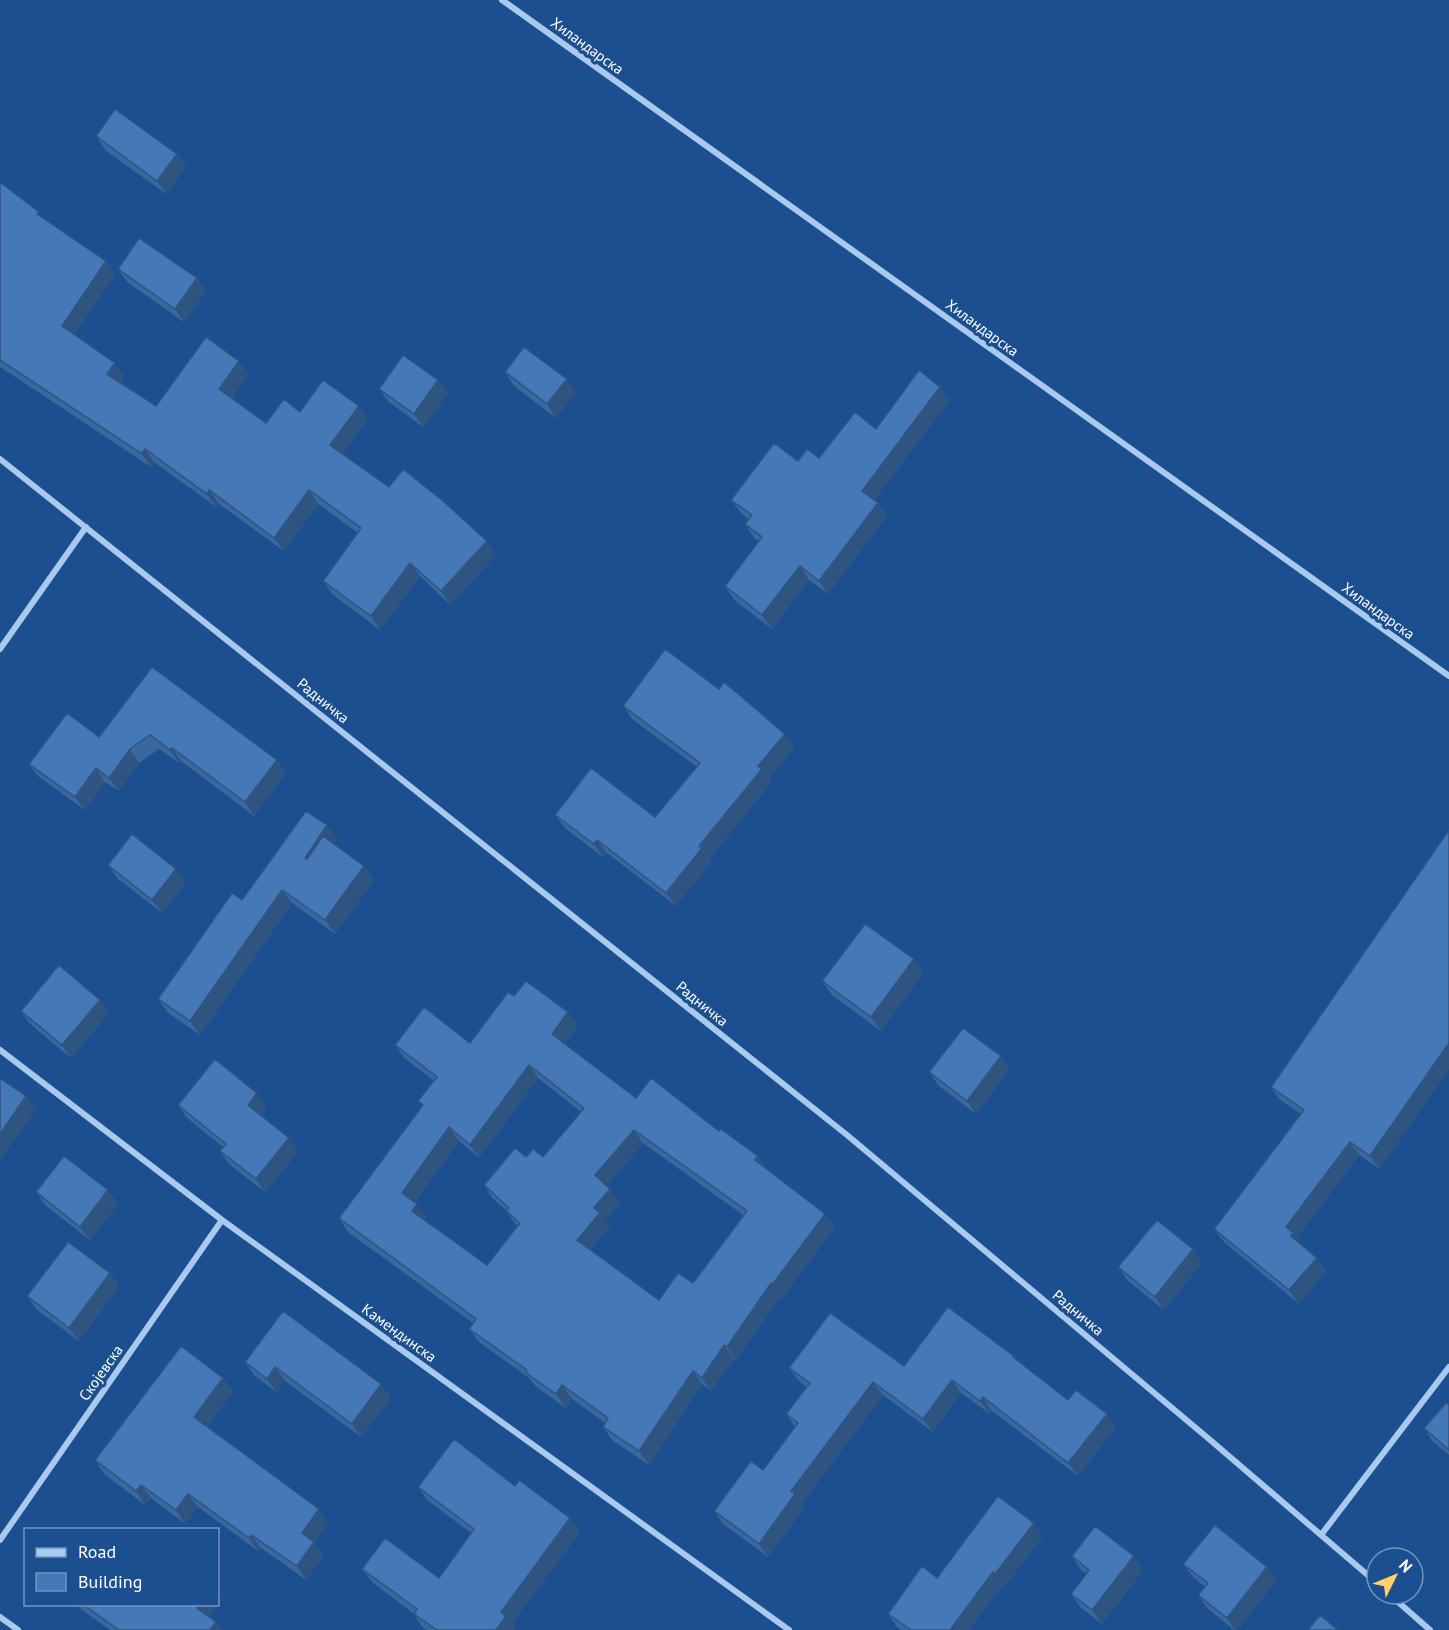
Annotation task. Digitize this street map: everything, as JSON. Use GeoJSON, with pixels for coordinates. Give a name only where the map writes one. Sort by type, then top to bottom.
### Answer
{"type":"FeatureCollection","features":[{"type":"Feature","properties":{"kind":"street","name":"Хиландарска"},"geometry":{"type":"LineString","coordinates":[[502,0],[1449,676]]}},
{"type":"Feature","properties":{"kind":"street","name":"Радничка"},"geometry":{"type":"LineString","coordinates":[[0,459],[847,1135],[1365,1573]]}},
{"type":"Feature","properties":{"kind":"street"},"geometry":{"type":"LineString","coordinates":[[0,649],[86,527]]}},
{"type":"Feature","properties":{"kind":"street","name":"Камендинска"},"geometry":{"type":"LineString","coordinates":[[0,1050],[222,1220],[789,1630]]}},
{"type":"Feature","properties":{"kind":"street","name":"Скојевска"},"geometry":{"type":"LineString","coordinates":[[0,1540],[222,1220]]}},
{"type":"Feature","properties":{"kind":"street"},"geometry":{"type":"LineString","coordinates":[[1322,1535],[1449,1367]]}},
{"type":"Feature","properties":{"kind":"street"},"geometry":{"type":"LineString","coordinates":[[1403,1606],[1430,1630]]}},
{"type":"Feature","properties":{"kind":"street"},"geometry":{"type":"LineString","coordinates":[[0,1617],[18,1630]]}},
{"type":"Feature","properties":{"kind":"building"},"geometry":{"type":"Polygon","coordinates":[[[115,109],[177,154],[157,181],[96,136],[115,109]]]}},
{"type":"Feature","properties":{"kind":"building"},"geometry":{"type":"Polygon","coordinates":[[[0,182],[39,212],[37,214],[106,261],[62,326],[115,363],[107,374],[156,406],[206,337],[239,361],[219,389],[266,423],[284,399],[300,412],[323,380],[359,406],[330,445],[389,487],[403,469],[487,541],[441,591],[410,563],[371,616],[323,581],[361,528],[309,490],[274,538],[209,490],[207,494],[145,449],[142,454],[0,360],[0,182]]]}},
{"type":"Feature","properties":{"kind":"building"},"geometry":{"type":"Polygon","coordinates":[[[139,238],[197,278],[175,309],[118,269],[139,238]]]}},
{"type":"Feature","properties":{"kind":"building"},"geometry":{"type":"Polygon","coordinates":[[[524,347],[567,379],[547,404],[505,372],[524,347]]]}},
{"type":"Feature","properties":{"kind":"building"},"geometry":{"type":"Polygon","coordinates":[[[403,355],[438,380],[414,414],[379,389],[403,355]]]}},
{"type":"Feature","properties":{"kind":"building"},"geometry":{"type":"Polygon","coordinates":[[[919,370],[940,387],[862,491],[878,503],[819,581],[800,566],[762,615],[725,586],[762,537],[745,524],[752,515],[731,500],[774,443],[798,461],[807,449],[819,458],[855,412],[876,429],[919,370]]]}},
{"type":"Feature","properties":{"kind":"building"},"geometry":{"type":"Polygon","coordinates":[[[665,649],[719,689],[724,682],[785,734],[758,766],[762,769],[699,846],[702,848],[666,893],[597,840],[594,844],[555,815],[591,768],[655,817],[700,763],[623,706],[665,649]]]}},
{"type":"Feature","properties":{"kind":"building"},"geometry":{"type":"Polygon","coordinates":[[[152,667],[277,760],[245,802],[172,748],[170,750],[150,735],[130,749],[109,778],[96,768],[75,797],[29,764],[67,713],[99,737],[152,667]]]}},
{"type":"Feature","properties":{"kind":"building"},"geometry":{"type":"Polygon","coordinates":[[[306,811],[327,825],[305,858],[307,859],[323,836],[364,866],[325,920],[282,890],[190,1021],[158,999],[232,893],[242,900],[306,811]]]}},
{"type":"Feature","properties":{"kind":"building"},"geometry":{"type":"Polygon","coordinates":[[[1449,830],[1449,1043],[1370,1156],[1350,1142],[1286,1227],[1293,1233],[1291,1236],[1317,1258],[1289,1290],[1214,1229],[1304,1110],[1271,1087],[1449,830]]]}},
{"type":"Feature","properties":{"kind":"building"},"geometry":{"type":"Polygon","coordinates":[[[132,834],[176,869],[152,900],[108,865],[132,834]]]}},
{"type":"Feature","properties":{"kind":"building"},"geometry":{"type":"Polygon","coordinates":[[[865,924],[914,959],[871,1017],[822,981],[865,924]]]}},
{"type":"Feature","properties":{"kind":"building"},"geometry":{"type":"Polygon","coordinates":[[[59,965],[100,1000],[62,1045],[21,1011],[59,965]]]}},
{"type":"Feature","properties":{"kind":"building"},"geometry":{"type":"Polygon","coordinates":[[[526,981],[568,1012],[552,1034],[636,1098],[651,1078],[719,1131],[721,1129],[758,1156],[755,1160],[825,1214],[772,1285],[771,1283],[727,1347],[724,1345],[702,1378],[693,1371],[639,1451],[603,1427],[608,1418],[562,1385],[556,1394],[526,1373],[527,1370],[469,1329],[476,1319],[339,1218],[423,1105],[418,1101],[437,1077],[395,1045],[424,1007],[470,1043],[508,992],[514,996],[526,981]],[[529,1065],[470,1145],[449,1127],[402,1193],[417,1204],[412,1211],[487,1265],[520,1223],[506,1211],[509,1208],[484,1185],[515,1148],[526,1157],[533,1149],[543,1157],[584,1108],[529,1065]],[[634,1130],[595,1175],[610,1189],[594,1208],[600,1213],[577,1240],[659,1300],[678,1273],[693,1283],[747,1211],[634,1130]]]}},
{"type":"Feature","properties":{"kind":"building"},"geometry":{"type":"Polygon","coordinates":[[[963,1028],[1001,1056],[967,1101],[929,1072],[963,1028]]]}},
{"type":"Feature","properties":{"kind":"building"},"geometry":{"type":"Polygon","coordinates":[[[215,1059],[257,1093],[248,1105],[289,1138],[256,1179],[220,1151],[226,1144],[178,1105],[215,1059]]]}},
{"type":"Feature","properties":{"kind":"building"},"geometry":{"type":"Polygon","coordinates":[[[0,1078],[26,1096],[0,1134],[0,1078]]]}},
{"type":"Feature","properties":{"kind":"building"},"geometry":{"type":"Polygon","coordinates":[[[64,1156],[108,1190],[80,1227],[36,1192],[64,1156]]]}},
{"type":"Feature","properties":{"kind":"building"},"geometry":{"type":"Polygon","coordinates":[[[1157,1220],[1193,1249],[1155,1297],[1118,1267],[1157,1220]]]}},
{"type":"Feature","properties":{"kind":"building"},"geometry":{"type":"Polygon","coordinates":[[[68,1242],[110,1273],[69,1328],[27,1296],[68,1242]]]}},
{"type":"Feature","properties":{"kind":"building"},"geometry":{"type":"Polygon","coordinates":[[[948,1307],[1068,1400],[1076,1390],[1107,1414],[1068,1463],[983,1397],[980,1401],[952,1380],[923,1419],[873,1382],[791,1491],[795,1494],[759,1544],[714,1511],[751,1461],[763,1470],[798,1423],[786,1414],[810,1383],[789,1368],[830,1313],[904,1366],[948,1307]]]}},
{"type":"Feature","properties":{"kind":"building"},"geometry":{"type":"Polygon","coordinates":[[[283,1311],[381,1384],[352,1424],[275,1367],[267,1379],[245,1362],[283,1311]]]}},
{"type":"Feature","properties":{"kind":"building"},"geometry":{"type":"Polygon","coordinates":[[[181,1346],[223,1378],[194,1417],[319,1509],[302,1533],[314,1542],[297,1566],[251,1535],[249,1538],[188,1494],[176,1510],[141,1485],[136,1491],[95,1460],[181,1346]]]}},
{"type":"Feature","properties":{"kind":"building"},"geometry":{"type":"Polygon","coordinates":[[[1446,1403],[1449,1405],[1449,1450],[1424,1428],[1446,1403]]]}},
{"type":"Feature","properties":{"kind":"building"},"geometry":{"type":"Polygon","coordinates":[[[454,1439],[515,1486],[519,1480],[570,1518],[501,1612],[506,1616],[496,1630],[437,1630],[414,1614],[417,1609],[362,1569],[385,1538],[439,1578],[474,1529],[418,1487],[454,1439]]]}},
{"type":"Feature","properties":{"kind":"building"},"geometry":{"type":"Polygon","coordinates":[[[998,1496],[1034,1523],[995,1574],[993,1572],[950,1630],[911,1630],[888,1614],[922,1566],[937,1578],[998,1496]]]}},
{"type":"Feature","properties":{"kind":"building"},"geometry":{"type":"Polygon","coordinates":[[[1215,1525],[1267,1567],[1227,1618],[1198,1595],[1208,1583],[1183,1564],[1215,1525]]]}},
{"type":"Feature","properties":{"kind":"building"},"geometry":{"type":"Polygon","coordinates":[[[1095,1526],[1134,1556],[1092,1610],[1071,1594],[1089,1570],[1072,1556],[1095,1526]]]}},
{"type":"Feature","properties":{"kind":"building"},"geometry":{"type":"Polygon","coordinates":[[[85,1606],[198,1606],[197,1608],[216,1622],[210,1630],[119,1630],[85,1606]]]}},
{"type":"Feature","properties":{"kind":"building"},"geometry":{"type":"Polygon","coordinates":[[[1320,1615],[1338,1630],[1308,1630],[1320,1615]]]}}]}
